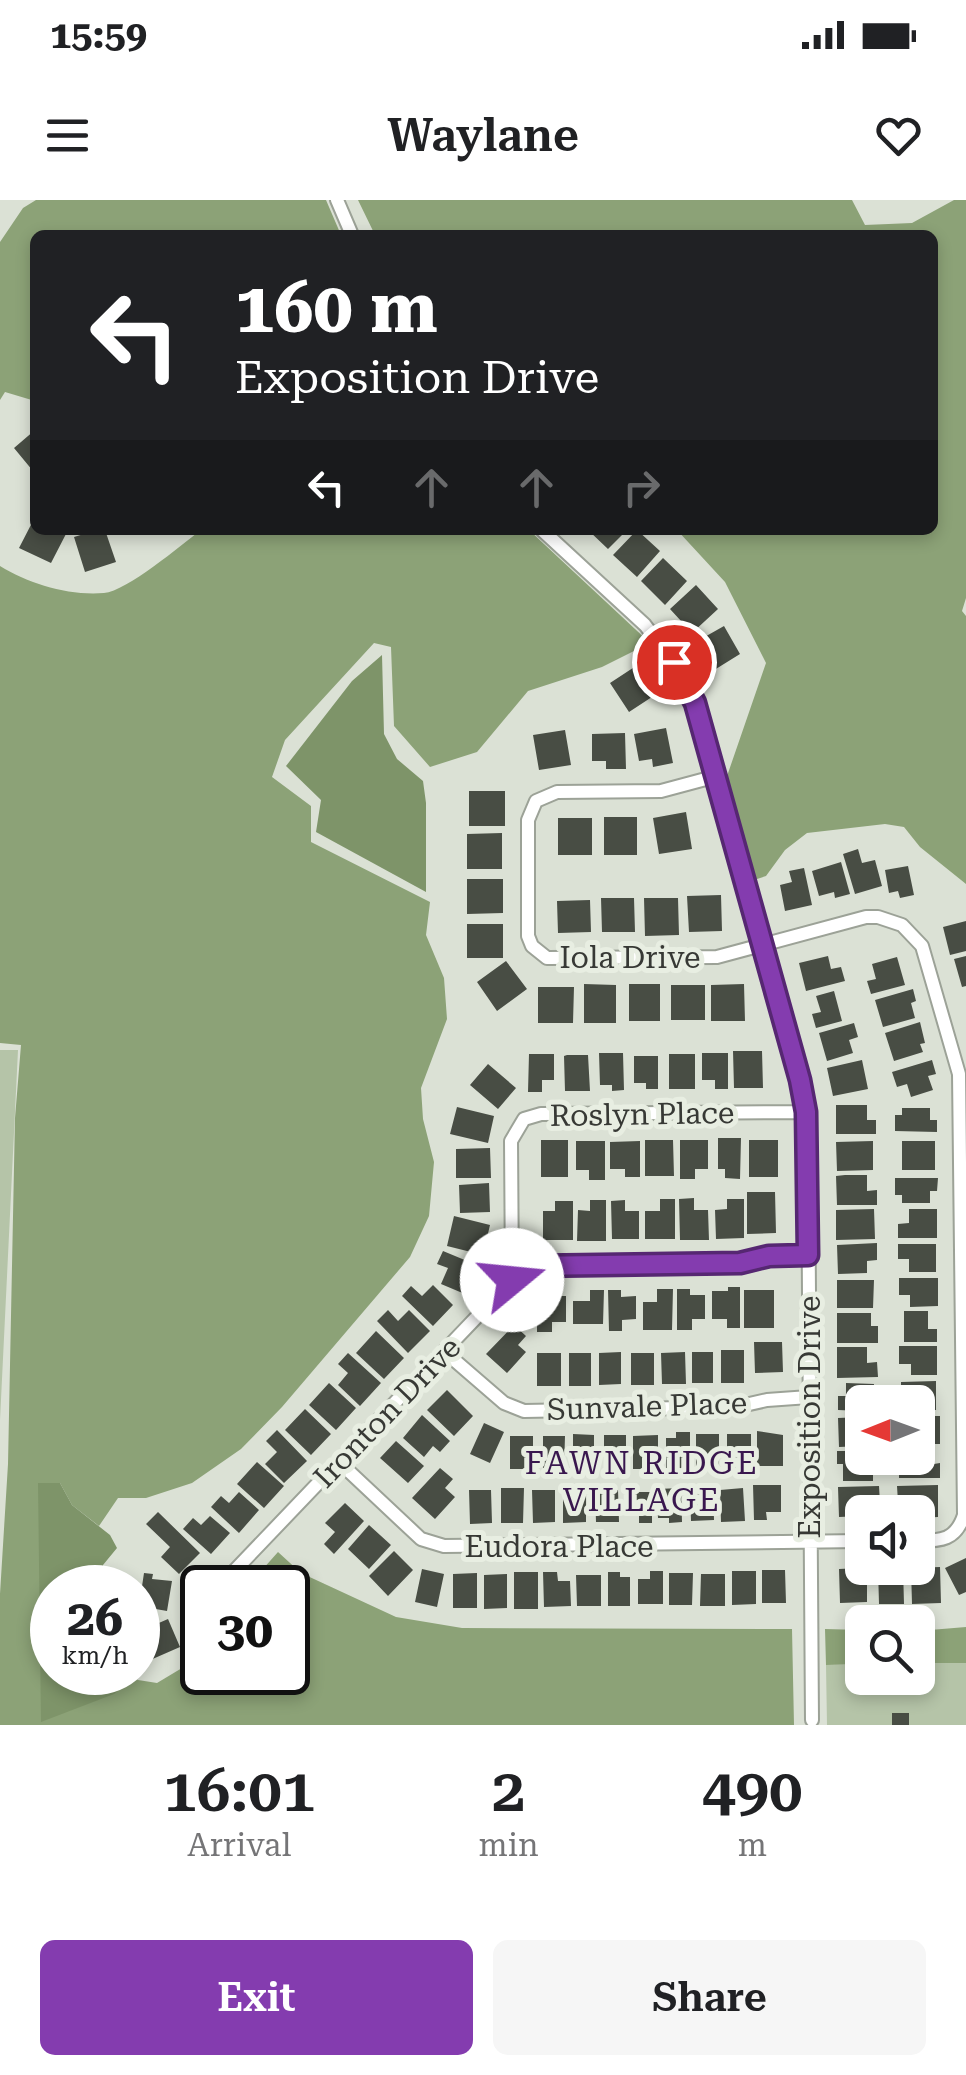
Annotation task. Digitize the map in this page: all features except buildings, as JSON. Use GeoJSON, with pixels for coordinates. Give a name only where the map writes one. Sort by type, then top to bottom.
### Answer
{"type":"FeatureCollection","features":[{"type":"Feature","properties":{"kind":"street"},"geometry":{"type":"LineString","coordinates":[[337,200],[350,230]]}},
{"type":"Feature","properties":{"kind":"street","name":"Exposition Drive"},"geometry":{"type":"LineString","coordinates":[[548,535],[626,605],[660,643],[695,703],[797,1067],[806,1112],[812,1720]]}},
{"type":"Feature","properties":{"kind":"street","name":"Iola Drive"},"geometry":{"type":"LineString","coordinates":[[717,776],[660,791],[557,792],[536,801],[528,820],[528,936],[538,952],[558,959],[717,957],[764,945]]}},
{"type":"Feature","properties":{"kind":"street"},"geometry":{"type":"LineString","coordinates":[[764,945],[878,917],[902,925],[922,946],[929,963],[961,1088],[964,1516],[957,1532],[935,1541]]}},
{"type":"Feature","properties":{"kind":"street","name":"Roslyn Place"},"geometry":{"type":"LineString","coordinates":[[512,1280],[511,1141],[524,1120],[550,1114],[806,1112]]}},
{"type":"Feature","properties":{"kind":"street","name":"Ironton Drive"},"geometry":{"type":"LineString","coordinates":[[240,1565],[512,1280],[530,1266],[740,1263],[769,1256],[808,1255]]}},
{"type":"Feature","properties":{"kind":"street","name":"Sunvale Place"},"geometry":{"type":"LineString","coordinates":[[446,1352],[504,1403],[524,1411],[736,1408],[766,1400],[809,1397]]}},
{"type":"Feature","properties":{"kind":"street","name":"Eudora Place"},"geometry":{"type":"LineString","coordinates":[[339,1462],[421,1539],[444,1546],[845,1541]]}},
{"type":"Feature","properties":{"kind":"shaded area"},"geometry":{"type":"Polygon","coordinates":[[[36,200],[326,200],[339,230],[30,230],[30,400],[5,392],[0,400],[0,242],[23,208],[36,200]]]}},
{"type":"Feature","properties":{"kind":"shaded area"},"geometry":{"type":"Polygon","coordinates":[[[358,200],[852,200],[865,225],[912,223],[954,200],[966,200],[966,598],[962,611],[966,616],[966,884],[920,847],[904,827],[885,824],[807,833],[785,850],[766,876],[754,880],[726,779],[766,663],[725,582],[682,535],[938,535],[938,230],[373,230],[358,200]]]}},
{"type":"Feature","properties":{"kind":"shaded area"},"geometry":{"type":"Polygon","coordinates":[[[194,535],[534,535],[650,643],[602,667],[528,691],[477,752],[430,767],[394,726],[391,647],[374,643],[285,740],[272,777],[311,806],[311,842],[430,902],[426,935],[444,978],[447,1019],[421,1088],[423,1119],[434,1162],[429,1216],[410,1257],[282,1407],[241,1449],[192,1483],[146,1498],[118,1498],[99,1526],[72,1505],[60,1483],[54,1565],[30,1565],[30,1695],[44,1695],[42,1721],[104,1695],[160,1695],[160,1681],[180,1669],[180,1695],[310,1695],[310,1577],[396,1617],[462,1628],[792,1629],[794,1725],[0,1725],[0,1594],[8,1464],[15,1118],[21,1045],[0,1043],[0,566],[24,578],[77,593],[104,593],[139,576],[194,535]]]}},
{"type":"Feature","properties":{"kind":"shaded area"},"geometry":{"type":"Polygon","coordinates":[[[382,655],[384,734],[397,759],[423,781],[426,892],[316,832],[321,800],[286,766],[352,681],[382,655]]]}},
{"type":"Feature","properties":{"kind":"shaded area"},"geometry":{"type":"Polygon","coordinates":[[[0,1050],[18,1050],[0,1420],[0,1050]]]}},
{"type":"Feature","properties":{"kind":"shaded area"},"geometry":{"type":"Polygon","coordinates":[[[38,1483],[60,1483],[72,1505],[110,1535],[117,1548],[103,1565],[39,1565],[38,1483]]]}},
{"type":"Feature","properties":{"kind":"shaded area"},"geometry":{"type":"Polygon","coordinates":[[[278,1552],[292,1565],[266,1565],[278,1552]]]}},
{"type":"Feature","properties":{"kind":"shaded area"},"geometry":{"type":"Polygon","coordinates":[[[966,1627],[966,1663],[935,1663],[935,1630],[966,1627]]]}},
{"type":"Feature","properties":{"kind":"shaded area"},"geometry":{"type":"Polygon","coordinates":[[[825,1629],[845,1630],[845,1664],[826,1665],[825,1629]]]}},
{"type":"Feature","properties":{"kind":"shaded area"},"geometry":{"type":"Polygon","coordinates":[[[935,1663],[966,1663],[966,1725],[827,1725],[826,1665],[845,1664],[845,1695],[935,1695],[935,1663]]]}},
{"type":"Feature","properties":{"kind":"shaded area"},"geometry":{"type":"Polygon","coordinates":[[[41,1695],[111,1695],[41,1722],[41,1695]]]}},
{"type":"Feature","properties":{"kind":"district","name":"FAWN RIDGE VILLAGE"},"geometry":{"type":"Point","coordinates":[642,1482]}},
{"type":"Feature","properties":{"kind":"route"},"geometry":{"type":"LineString","coordinates":[[512,1280],[530,1266],[740,1263],[769,1256],[808,1255],[808,1153],[800,1080],[695,703],[674,662]]}}]}
